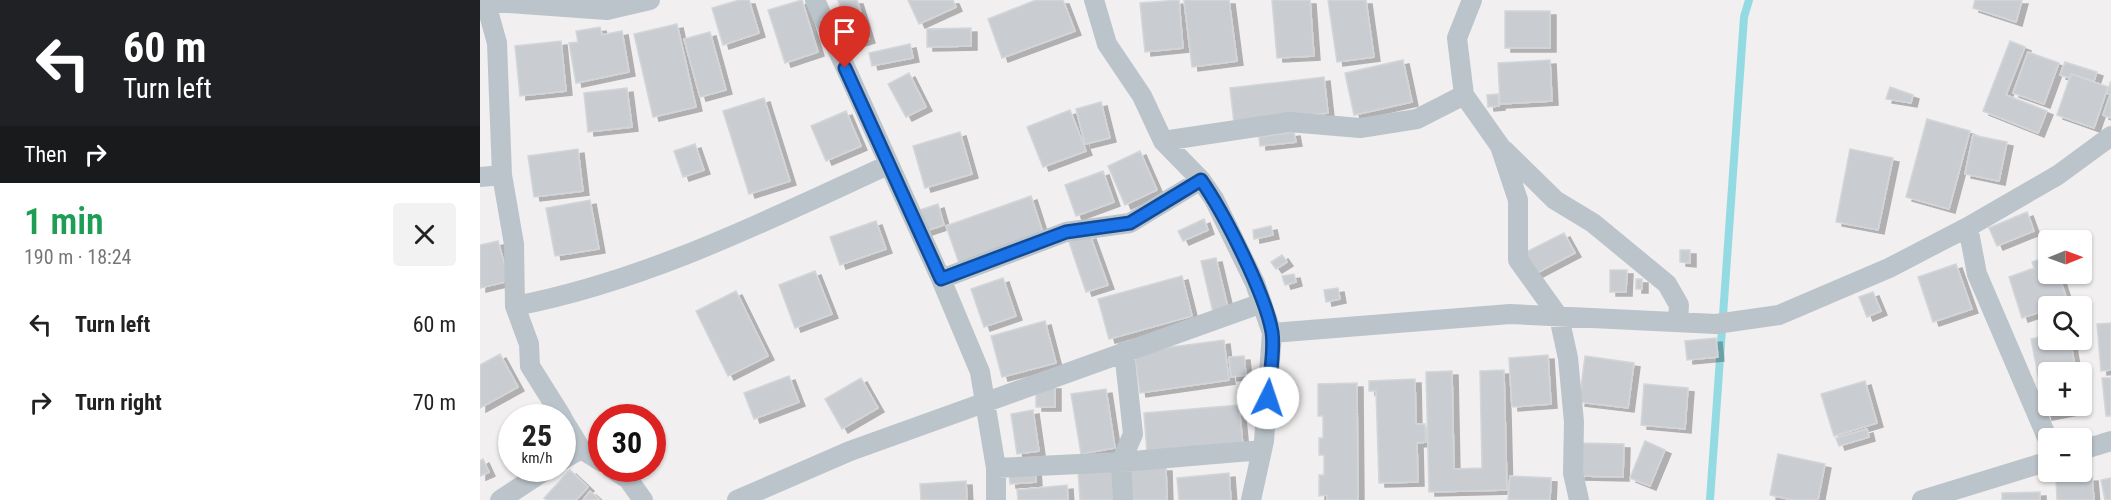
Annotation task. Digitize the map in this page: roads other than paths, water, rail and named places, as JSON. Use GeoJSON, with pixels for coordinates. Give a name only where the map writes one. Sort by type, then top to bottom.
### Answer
{"type":"FeatureCollection","features":[{"type":"Feature","properties":{"kind":"street"},"geometry":{"type":"LineString","coordinates":[[554,404],[530,366],[529,344],[515,306],[514,244],[502,175],[498,43],[484,1],[608,10],[650,0]]}},
{"type":"Feature","properties":{"kind":"street"},"geometry":{"type":"LineString","coordinates":[[815,0],[941,279],[980,372],[996,468],[996,500]]}},
{"type":"Feature","properties":{"kind":"street"},"geometry":{"type":"LineString","coordinates":[[1094,0],[1107,44],[1142,96],[1163,141],[1201,180],[1214,199],[1262,303],[1272,333],[1262,450],[1251,500]]}},
{"type":"Feature","properties":{"kind":"street"},"geometry":{"type":"LineString","coordinates":[[1472,0],[1458,38],[1464,95],[1500,146],[1555,200],[1593,223],[1667,284],[1679,305],[1678,322]]}},
{"type":"Feature","properties":{"kind":"street"},"geometry":{"type":"LineString","coordinates":[[1163,141],[1289,122],[1360,128],[1417,119],[1464,95]]}},
{"type":"Feature","properties":{"kind":"street"},"geometry":{"type":"LineString","coordinates":[[1272,333],[1510,314],[1716,324],[1779,315],[1889,268],[1968,227],[2058,175],[2111,136]]}},
{"type":"Feature","properties":{"kind":"street"},"geometry":{"type":"LineString","coordinates":[[1500,146],[1518,200],[1518,260],[1559,317],[1568,357],[1574,422],[1573,473],[1579,500]]}},
{"type":"Feature","properties":{"kind":"street"},"geometry":{"type":"LineString","coordinates":[[515,306],[595,287],[729,238],[888,165]]}},
{"type":"Feature","properties":{"kind":"street"},"geometry":{"type":"LineString","coordinates":[[480,177],[502,175]]}},
{"type":"Feature","properties":{"kind":"street"},"geometry":{"type":"LineString","coordinates":[[941,279],[1066,232],[1130,223],[1201,180]]}},
{"type":"Feature","properties":{"kind":"street"},"geometry":{"type":"LineString","coordinates":[[1968,227],[1977,274],[2043,428]]}},
{"type":"Feature","properties":{"kind":"street"},"geometry":{"type":"LineString","coordinates":[[737,500],[850,451],[1262,303]]}},
{"type":"Feature","properties":{"kind":"street"},"geometry":{"type":"LineString","coordinates":[[1123,500],[1121,462],[1133,434],[1124,351]]}},
{"type":"Feature","properties":{"kind":"street"},"geometry":{"type":"LineString","coordinates":[[576,441],[581,449],[588,453]]}},
{"type":"Feature","properties":{"kind":"street"},"geometry":{"type":"LineString","coordinates":[[2092,447],[2111,441]]}},
{"type":"Feature","properties":{"kind":"street"},"geometry":{"type":"LineString","coordinates":[[576,452],[581,449]]}},
{"type":"Feature","properties":{"kind":"street"},"geometry":{"type":"LineString","coordinates":[[996,468],[1121,462],[1262,450]]}},
{"type":"Feature","properties":{"kind":"street"},"geometry":{"type":"LineString","coordinates":[[1922,500],[2038,465]]}},
{"type":"Feature","properties":{"kind":"street"},"geometry":{"type":"LineString","coordinates":[[500,500],[528,482]]}},
{"type":"Feature","properties":{"kind":"street"},"geometry":{"type":"LineString","coordinates":[[630,482],[643,500]]}},
{"type":"Feature","properties":{"kind":"waterway"},"geometry":{"type":"LineString","coordinates":[[1710,500],[1744,17],[1749,0]]}}]}
